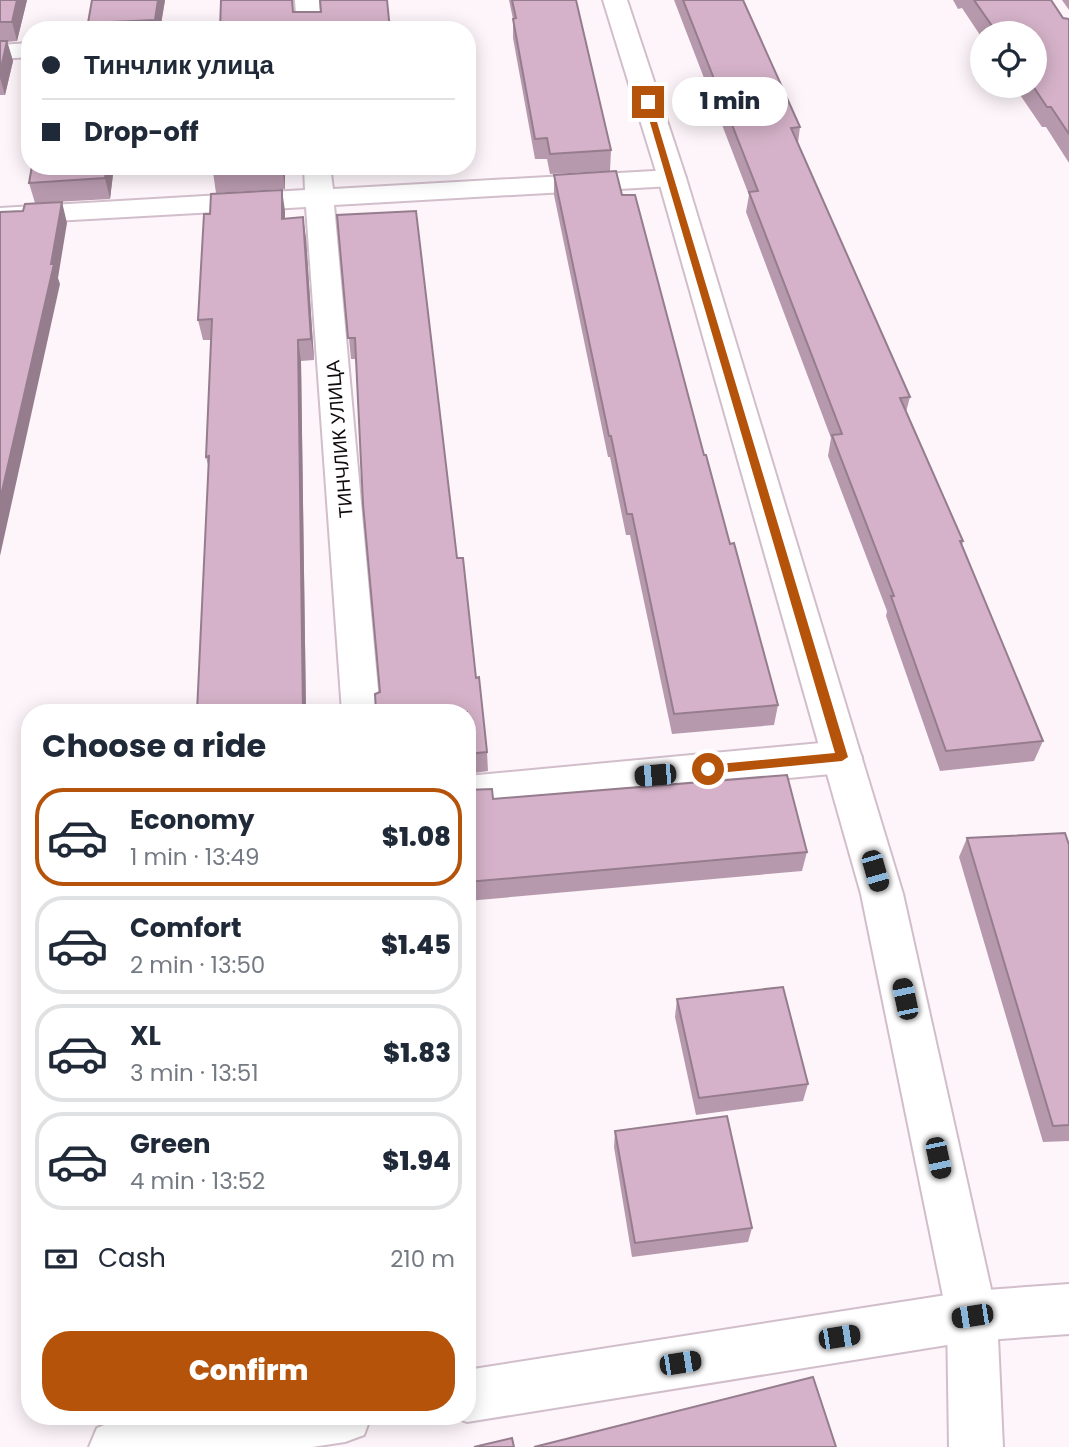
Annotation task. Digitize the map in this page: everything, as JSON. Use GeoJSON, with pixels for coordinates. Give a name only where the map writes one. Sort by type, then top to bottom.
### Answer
{"type":"FeatureCollection","features":[{"type":"Feature","properties":{"kind":"street"},"geometry":{"type":"LineString","coordinates":[[307,0],[308,21]]}},
{"type":"Feature","properties":{"kind":"street"},"geometry":{"type":"LineString","coordinates":[[615,0],[672,178],[882,894],[972,1316],[976,1447]]}},
{"type":"Feature","properties":{"kind":"street"},"geometry":{"type":"LineString","coordinates":[[0,52],[21,51]]}},
{"type":"Feature","properties":{"kind":"street"},"geometry":{"type":"LineString","coordinates":[[0,216],[318,182],[672,178]]}},
{"type":"Feature","properties":{"kind":"street","name":"ТИНЧЛИК УЛИЦА"},"geometry":{"type":"LineString","coordinates":[[318,182],[360,704]]}},
{"type":"Feature","properties":{"kind":"street"},"geometry":{"type":"LineString","coordinates":[[476,791],[842,757]]}},
{"type":"Feature","properties":{"kind":"street"},"geometry":{"type":"LineString","coordinates":[[476,1395],[972,1316],[1069,1309]]}},
{"type":"Feature","properties":{"kind":"street"},"geometry":{"type":"LineString","coordinates":[[116,1447],[279,1425]]}},
{"type":"Feature","properties":{"kind":"building"},"geometry":{"type":"Polygon","coordinates":[[[0,0],[17,0],[12,22],[0,22],[0,0]]]}},
{"type":"Feature","properties":{"kind":"building"},"geometry":{"type":"Polygon","coordinates":[[[92,0],[158,0],[155,20],[88,21],[92,0]]]}},
{"type":"Feature","properties":{"kind":"building"},"geometry":{"type":"Polygon","coordinates":[[[221,0],[292,0],[293,12],[321,12],[320,0],[387,0],[389,21],[220,21],[221,0]]]}},
{"type":"Feature","properties":{"kind":"building"},"geometry":{"type":"Polygon","coordinates":[[[512,0],[576,0],[611,150],[550,154],[547,138],[535,139],[513,19],[516,18],[512,0]]]}},
{"type":"Feature","properties":{"kind":"building"},"geometry":{"type":"Polygon","coordinates":[[[683,0],[743,0],[800,127],[791,128],[910,397],[900,398],[963,541],[960,541],[1043,741],[946,751],[891,596],[894,596],[832,435],[842,434],[749,192],[758,191],[683,0]]]}},
{"type":"Feature","properties":{"kind":"building"},"geometry":{"type":"Polygon","coordinates":[[[974,0],[1051,0],[1063,18],[1069,19],[1069,134],[1051,107],[1047,107],[1041,98],[1047,98],[1047,21],[989,21],[974,0]]]}},
{"type":"Feature","properties":{"kind":"building"},"geometry":{"type":"Polygon","coordinates":[[[0,41],[7,41],[0,72],[0,41]]]}},
{"type":"Feature","properties":{"kind":"building"},"geometry":{"type":"Polygon","coordinates":[[[616,171],[622,195],[635,195],[704,455],[730,544],[734,543],[778,705],[674,714],[632,514],[627,514],[609,436],[554,175],[616,171]]]}},
{"type":"Feature","properties":{"kind":"building"},"geometry":{"type":"Polygon","coordinates":[[[30,175],[106,175],[105,178],[29,183],[30,175]]]}},
{"type":"Feature","properties":{"kind":"building"},"geometry":{"type":"Polygon","coordinates":[[[282,190],[282,219],[303,217],[311,339],[298,340],[303,704],[197,704],[209,456],[206,457],[212,319],[198,320],[204,214],[210,214],[211,194],[282,190]]]}},
{"type":"Feature","properties":{"kind":"building"},"geometry":{"type":"Polygon","coordinates":[[[62,202],[51,264],[54,264],[0,500],[0,212],[23,211],[25,204],[62,202]]]}},
{"type":"Feature","properties":{"kind":"building"},"geometry":{"type":"Polygon","coordinates":[[[416,211],[457,558],[463,558],[487,752],[476,753],[476,704],[376,704],[375,694],[380,692],[363,504],[355,338],[348,338],[337,215],[416,211]]]}},
{"type":"Feature","properties":{"kind":"building"},"geometry":{"type":"Polygon","coordinates":[[[787,775],[807,852],[476,881],[476,790],[492,789],[493,799],[787,775]]]}},
{"type":"Feature","properties":{"kind":"building"},"geometry":{"type":"Polygon","coordinates":[[[1065,833],[1069,845],[1069,1125],[1053,1126],[967,838],[1065,833]]]}},
{"type":"Feature","properties":{"kind":"building"},"geometry":{"type":"Polygon","coordinates":[[[783,987],[808,1084],[699,1098],[677,999],[783,987]]]}},
{"type":"Feature","properties":{"kind":"building"},"geometry":{"type":"Polygon","coordinates":[[[727,1116],[752,1228],[635,1243],[615,1131],[727,1116]]]}},
{"type":"Feature","properties":{"kind":"building"},"geometry":{"type":"Polygon","coordinates":[[[813,1377],[836,1447],[534,1447],[813,1377]]]}},
{"type":"Feature","properties":{"kind":"building"},"geometry":{"type":"Polygon","coordinates":[[[512,1438],[514,1447],[474,1447],[512,1438]]]}},
{"type":"Feature","properties":{"kind":"route"},"geometry":{"type":"LineString","coordinates":[[648,102],[842,757],[708,769]]}}]}
